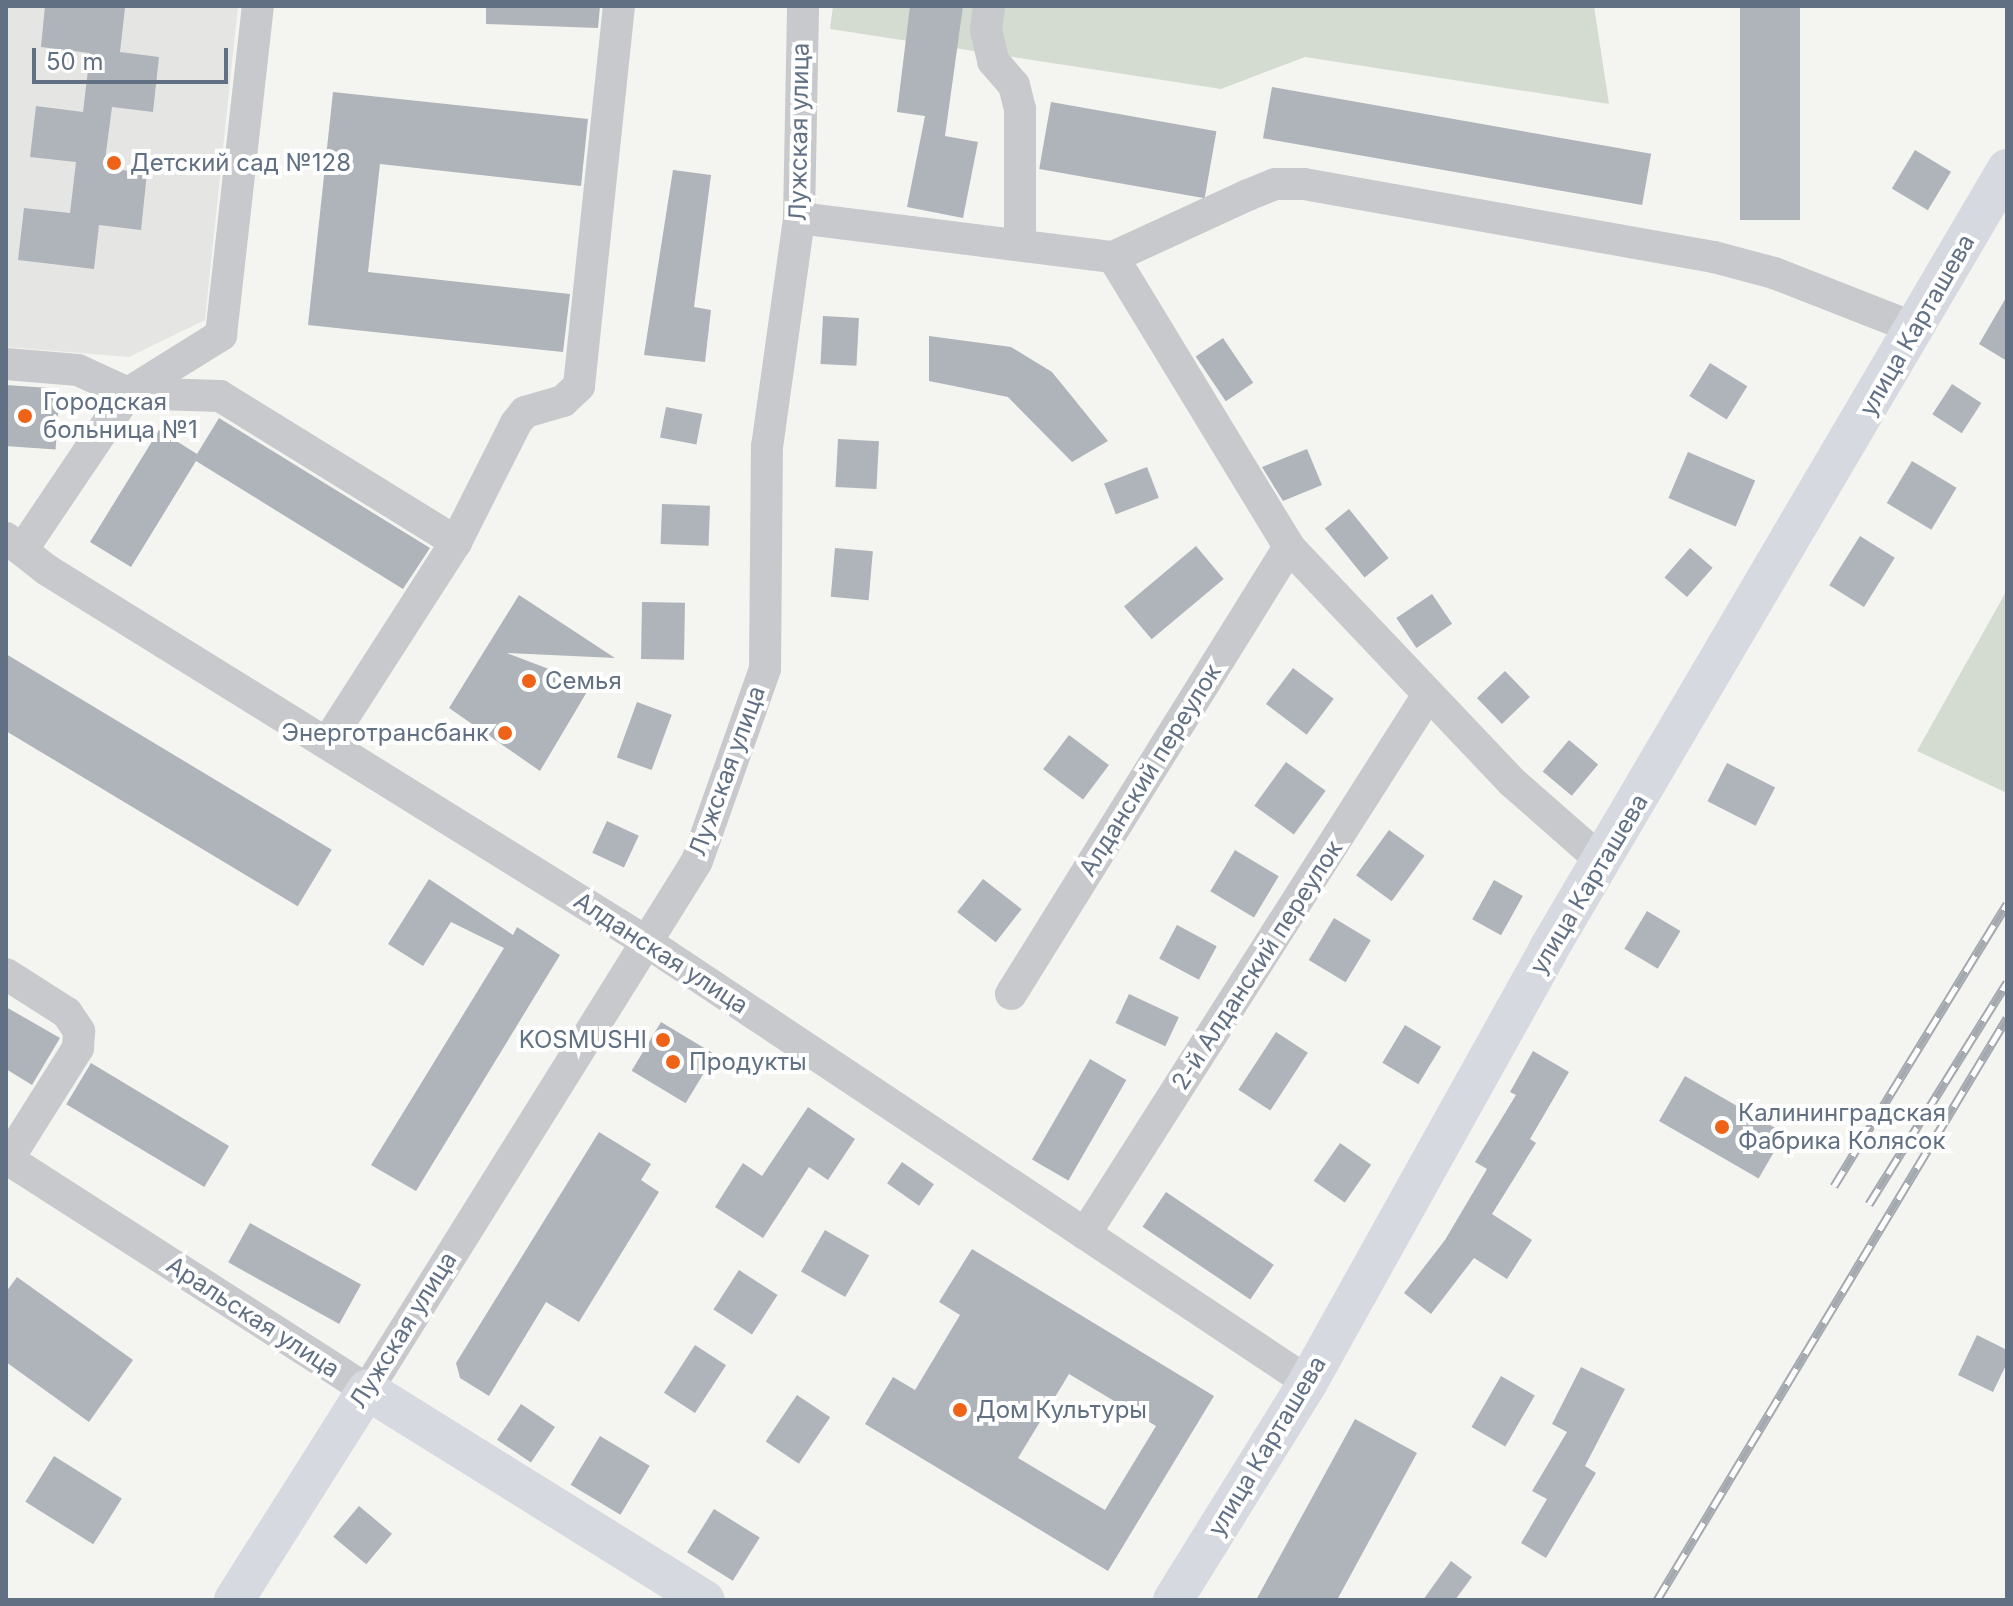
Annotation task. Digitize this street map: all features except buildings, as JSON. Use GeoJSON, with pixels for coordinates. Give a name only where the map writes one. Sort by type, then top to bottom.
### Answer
{"type":"FeatureCollection","features":[{"type":"Feature","properties":{"kind":"main road","name":"улица Карташева"},"geometry":{"type":"LineString","coordinates":[[1173,1600],[1308,1382],[1548,950],[1917,329],[2007,169]]}},
{"type":"Feature","properties":{"kind":"main road","name":"Лужская улица"},"geometry":{"type":"LineString","coordinates":[[234,1600],[367,1390]]}},
{"type":"Feature","properties":{"kind":"main road","name":"Аральская улица"},"geometry":{"type":"LineString","coordinates":[[367,1390],[705,1600]]}},
{"type":"Feature","properties":{"kind":"street"},"geometry":{"type":"LineString","coordinates":[[15,543],[128,393],[221,335],[258,6]]}},
{"type":"Feature","properties":{"kind":"street"},"geometry":{"type":"LineString","coordinates":[[327,743],[456,542],[516,423],[525,412],[563,401],[579,386],[619,6]]}},
{"type":"Feature","properties":{"kind":"street","name":"Лужская улица"},"geometry":{"type":"LineString","coordinates":[[367,1390],[697,861],[765,669],[767,447],[799,218],[803,6]]}},
{"type":"Feature","properties":{"kind":"street"},"geometry":{"type":"LineString","coordinates":[[989,6],[986,30],[993,61],[1014,85],[1020,109],[1020,245]]}},
{"type":"Feature","properties":{"kind":"street"},"geometry":{"type":"LineString","coordinates":[[799,218],[1113,257],[1261,189],[1304,184],[1714,257],[1774,273],[1917,329]]}},
{"type":"Feature","properties":{"kind":"street"},"geometry":{"type":"LineString","coordinates":[[1113,257],[1289,547],[1512,782],[1603,862]]}},
{"type":"Feature","properties":{"kind":"street"},"geometry":{"type":"LineString","coordinates":[[6,364],[78,370],[128,393],[220,396],[456,542]]}},
{"type":"Feature","properties":{"kind":"street","name":"Алданская улица"},"geometry":{"type":"LineString","coordinates":[[15,543],[47,570],[645,941],[1308,1382]]}},
{"type":"Feature","properties":{"kind":"street","name":"Алданский переулок"},"geometry":{"type":"LineString","coordinates":[[1011,994],[1289,547]]}},
{"type":"Feature","properties":{"kind":"street","name":"2-й Алданский переулок"},"geometry":{"type":"LineString","coordinates":[[1085,1234],[1428,695]]}},
{"type":"Feature","properties":{"kind":"street"},"geometry":{"type":"LineString","coordinates":[[6,974],[67,1013],[79,1031],[78,1048],[7,1158]]}},
{"type":"Feature","properties":{"kind":"street","name":"Аральская улица"},"geometry":{"type":"LineString","coordinates":[[7,1158],[367,1390]]}},
{"type":"Feature","properties":{"kind":"shaded area","name":"Детский сад №128"},"geometry":{"type":"Polygon","coordinates":[[[6,6],[238,6],[205,320],[129,357],[6,347],[6,6]]]}},
{"type":"Feature","properties":{"kind":"shaded area"},"geometry":{"type":"Polygon","coordinates":[[[833,6],[1594,6],[1609,104],[1305,57],[1221,89],[830,29],[833,6]]]}},
{"type":"Feature","properties":{"kind":"shaded area"},"geometry":{"type":"Polygon","coordinates":[[[2007,590],[2007,793],[1917,751],[2007,590]]]}},
{"type":"Feature","properties":{"kind":"railway"},"geometry":{"type":"LineString","coordinates":[[1834,1186],[2007,904]]}},
{"type":"Feature","properties":{"kind":"railway"},"geometry":{"type":"LineString","coordinates":[[1869,1204],[2007,982]]}},
{"type":"Feature","properties":{"kind":"railway"},"geometry":{"type":"LineString","coordinates":[[1657,1600],[2007,1018]]}},
{"type":"Feature","properties":{"kind":"place","name":"Детский сад №128"},"geometry":{"type":"Point","coordinates":[114,163]}},
{"type":"Feature","properties":{"kind":"place","name":"Городская больница №1"},"geometry":{"type":"Point","coordinates":[25,416]}},
{"type":"Feature","properties":{"kind":"place","name":"Семья"},"geometry":{"type":"Point","coordinates":[529,681]}},
{"type":"Feature","properties":{"kind":"place","name":"Энерготрансбанк"},"geometry":{"type":"Point","coordinates":[505,733]}},
{"type":"Feature","properties":{"kind":"place","name":"KOSMUSHI"},"geometry":{"type":"Point","coordinates":[663,1040]}},
{"type":"Feature","properties":{"kind":"place","name":"Продукты"},"geometry":{"type":"Point","coordinates":[673,1062]}},
{"type":"Feature","properties":{"kind":"place","name":"Калининградская Фабрика Колясок"},"geometry":{"type":"Point","coordinates":[1722,1127]}},
{"type":"Feature","properties":{"kind":"place","name":"Дом Культуры"},"geometry":{"type":"Point","coordinates":[960,1410]}}]}
